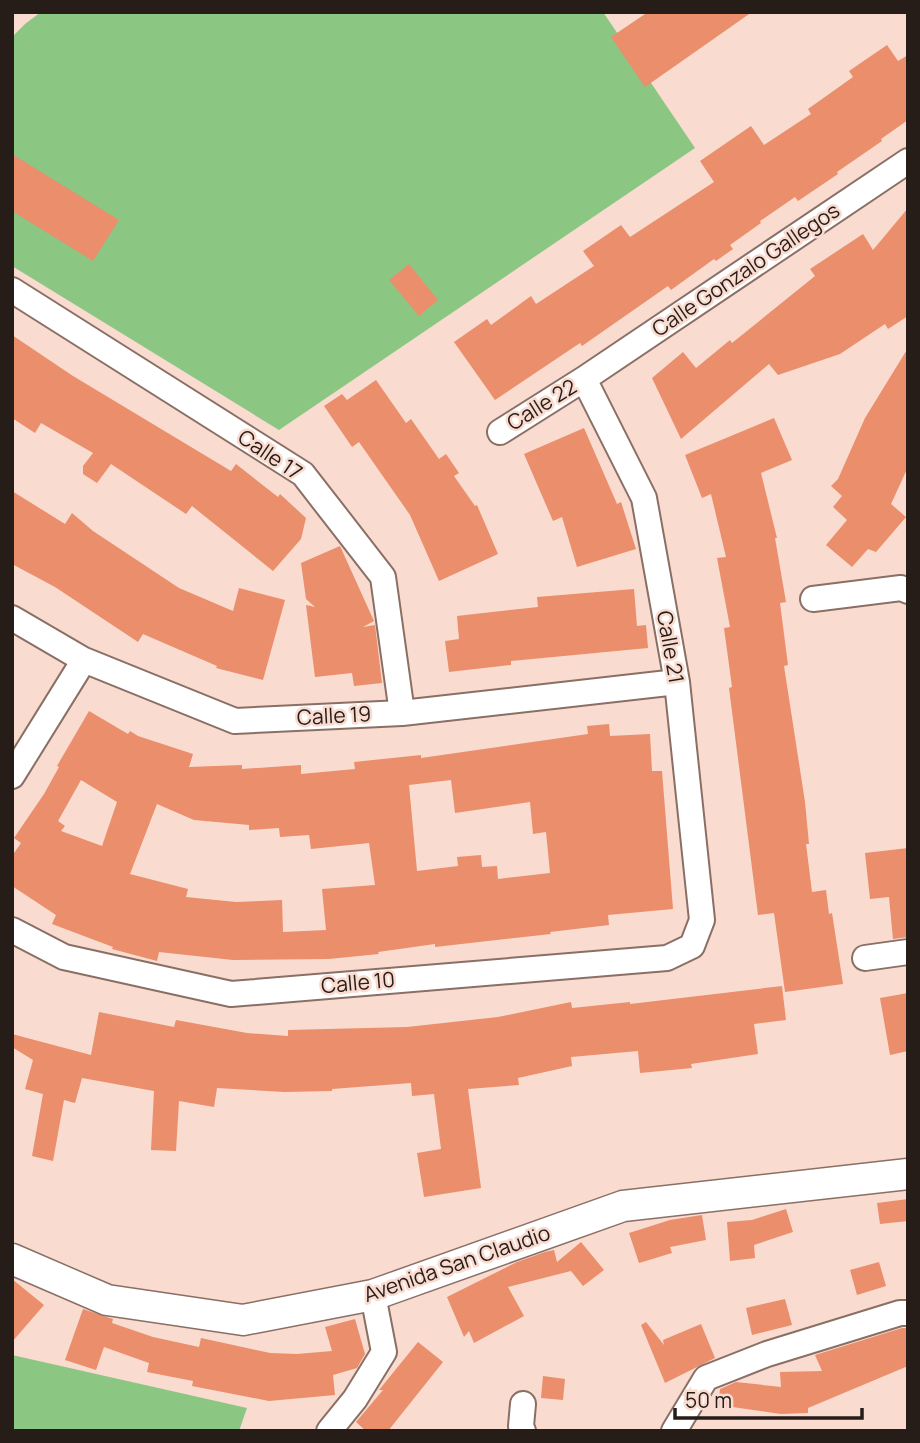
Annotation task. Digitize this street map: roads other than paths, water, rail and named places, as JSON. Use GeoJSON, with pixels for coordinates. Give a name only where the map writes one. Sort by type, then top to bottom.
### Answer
{"type":"FeatureCollection","features":[{"type":"Feature","properties":{"kind":"street","name":"Calle Gonzalo Gallegos"},"geometry":{"type":"LineString","coordinates":[[584,379],[908,161]]}},
{"type":"Feature","properties":{"kind":"street","name":"Calle 17"},"geometry":{"type":"LineString","coordinates":[[12,290],[303,474],[383,578],[402,713]]}},
{"type":"Feature","properties":{"kind":"street","name":"Calle 22"},"geometry":{"type":"LineString","coordinates":[[500,432],[584,379]]}},
{"type":"Feature","properties":{"kind":"street","name":"Calle 21"},"geometry":{"type":"LineString","coordinates":[[584,379],[644,498],[677,682],[702,920],[698,928]]}},
{"type":"Feature","properties":{"kind":"street"},"geometry":{"type":"LineString","coordinates":[[813,599],[905,584]]}},
{"type":"Feature","properties":{"kind":"street","name":"Calle 19"},"geometry":{"type":"LineString","coordinates":[[12,618],[84,660],[235,721],[402,713],[677,682]]}},
{"type":"Feature","properties":{"kind":"street"},"geometry":{"type":"LineString","coordinates":[[12,776],[84,660]]}},
{"type":"Feature","properties":{"kind":"street","name":"Calle 10"},"geometry":{"type":"LineString","coordinates":[[12,930],[64,957],[231,994],[667,958],[692,946],[698,928]]}},
{"type":"Feature","properties":{"kind":"street"},"geometry":{"type":"LineString","coordinates":[[865,958],[908,953]]}},
{"type":"Feature","properties":{"kind":"street","name":"Avenida San Claudio"},"geometry":{"type":"LineString","coordinates":[[12,1259],[107,1300],[243,1321],[373,1295],[623,1206],[908,1174]]}},
{"type":"Feature","properties":{"kind":"street"},"geometry":{"type":"LineString","coordinates":[[329,1431],[355,1399],[384,1352],[373,1295]]}},
{"type":"Feature","properties":{"kind":"street"},"geometry":{"type":"LineString","coordinates":[[674,1431],[706,1378],[767,1353],[900,1313],[908,1313]]}},
{"type":"Feature","properties":{"kind":"street"},"geometry":{"type":"LineString","coordinates":[[523,1404],[520,1426],[523,1431]]}}]}
